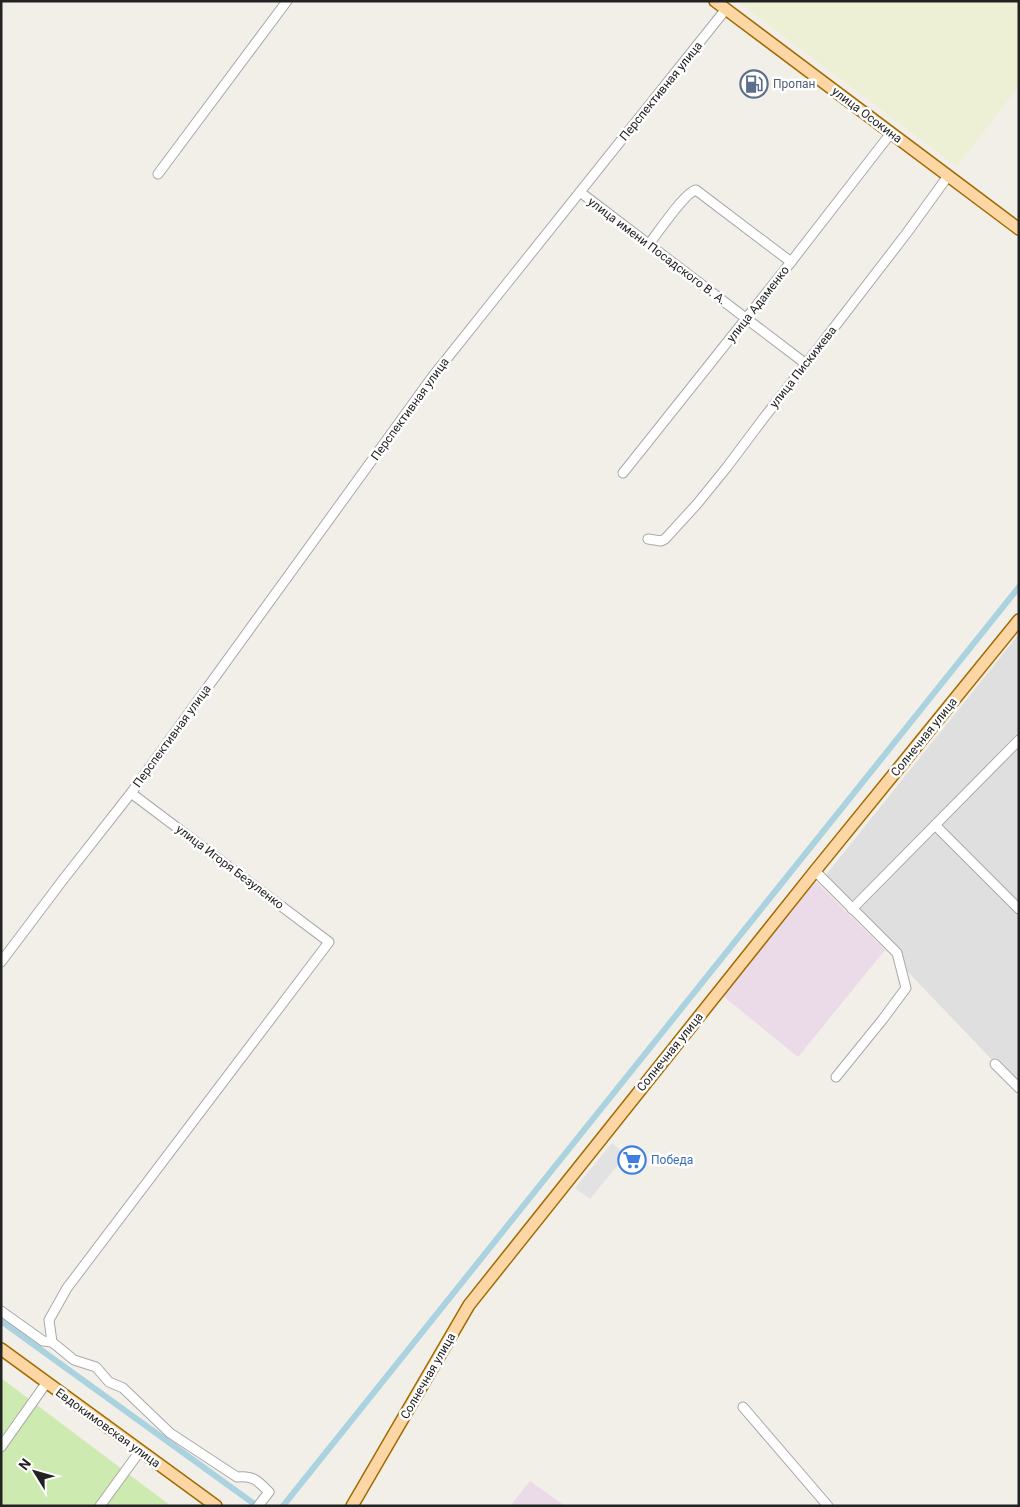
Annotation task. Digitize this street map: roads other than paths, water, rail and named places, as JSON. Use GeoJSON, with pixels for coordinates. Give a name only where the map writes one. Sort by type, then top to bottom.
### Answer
{"type":"FeatureCollection","features":[{"type":"Feature","properties":{"kind":"main road","name":"улица Осокина"},"geometry":{"type":"LineString","coordinates":[[715,1],[1019,229]]}},
{"type":"Feature","properties":{"kind":"main road","name":"Солнечная улица"},"geometry":{"type":"LineString","coordinates":[[352,1506],[469,1305],[815,871],[1019,620]]}},
{"type":"Feature","properties":{"kind":"main road","name":"Евдокимовская улица"},"geometry":{"type":"LineString","coordinates":[[1,1349],[216,1506]]}},
{"type":"Feature","properties":{"kind":"street"},"geometry":{"type":"LineString","coordinates":[[158,174],[287,1]]}},
{"type":"Feature","properties":{"kind":"street","name":"Перспективная улица"},"geometry":{"type":"LineString","coordinates":[[1,962],[131,792],[433,376],[726,9]]}},
{"type":"Feature","properties":{"kind":"street","name":"улица Адаменко"},"geometry":{"type":"LineString","coordinates":[[624,473],[891,133]]}},
{"type":"Feature","properties":{"kind":"street","name":"улица Пискижева"},"geometry":{"type":"LineString","coordinates":[[648,539],[661,541],[672,533],[727,467],[768,411],[906,234],[948,176]]}},
{"type":"Feature","properties":{"kind":"street"},"geometry":{"type":"LineString","coordinates":[[649,244],[684,198],[691,191],[696,190],[791,262]]}},
{"type":"Feature","properties":{"kind":"street","name":"улица имени Посадского В. А."},"geometry":{"type":"LineString","coordinates":[[580,192],[806,364]]}},
{"type":"Feature","properties":{"kind":"street"},"geometry":{"type":"LineString","coordinates":[[852,909],[1019,740]]}},
{"type":"Feature","properties":{"kind":"street","name":"улица Игоря Безуленко"},"geometry":{"type":"LineString","coordinates":[[52,1342],[49,1320],[67,1288],[329,942],[131,792]]}},
{"type":"Feature","properties":{"kind":"street"},"geometry":{"type":"LineString","coordinates":[[935,825],[1019,909]]}},
{"type":"Feature","properties":{"kind":"street"},"geometry":{"type":"LineString","coordinates":[[815,871],[898,953],[906,988],[836,1077]]}},
{"type":"Feature","properties":{"kind":"street"},"geometry":{"type":"LineString","coordinates":[[995,1064],[1019,1088]]}},
{"type":"Feature","properties":{"kind":"street"},"geometry":{"type":"LineString","coordinates":[[1,1311],[43,1341],[52,1342],[74,1360],[96,1367],[109,1382],[124,1388],[170,1433],[237,1477],[246,1476],[257,1480],[269,1492],[258,1506]]}},
{"type":"Feature","properties":{"kind":"street"},"geometry":{"type":"LineString","coordinates":[[1,1447],[47,1382]]}},
{"type":"Feature","properties":{"kind":"street"},"geometry":{"type":"LineString","coordinates":[[743,1407],[828,1506]]}},
{"type":"Feature","properties":{"kind":"street"},"geometry":{"type":"LineString","coordinates":[[100,1506],[140,1451]]}},
{"type":"Feature","properties":{"kind":"waterway"},"geometry":{"type":"LineString","coordinates":[[283,1506],[1019,587]]}},
{"type":"Feature","properties":{"kind":"waterway"},"geometry":{"type":"LineString","coordinates":[[1,1321],[257,1506]]}},
{"type":"Feature","properties":{"kind":"place","name":"Пропан"},"geometry":{"type":"Point","coordinates":[754,84]}},
{"type":"Feature","properties":{"kind":"place","name":"Победа"},"geometry":{"type":"Point","coordinates":[632,1160]}}]}
